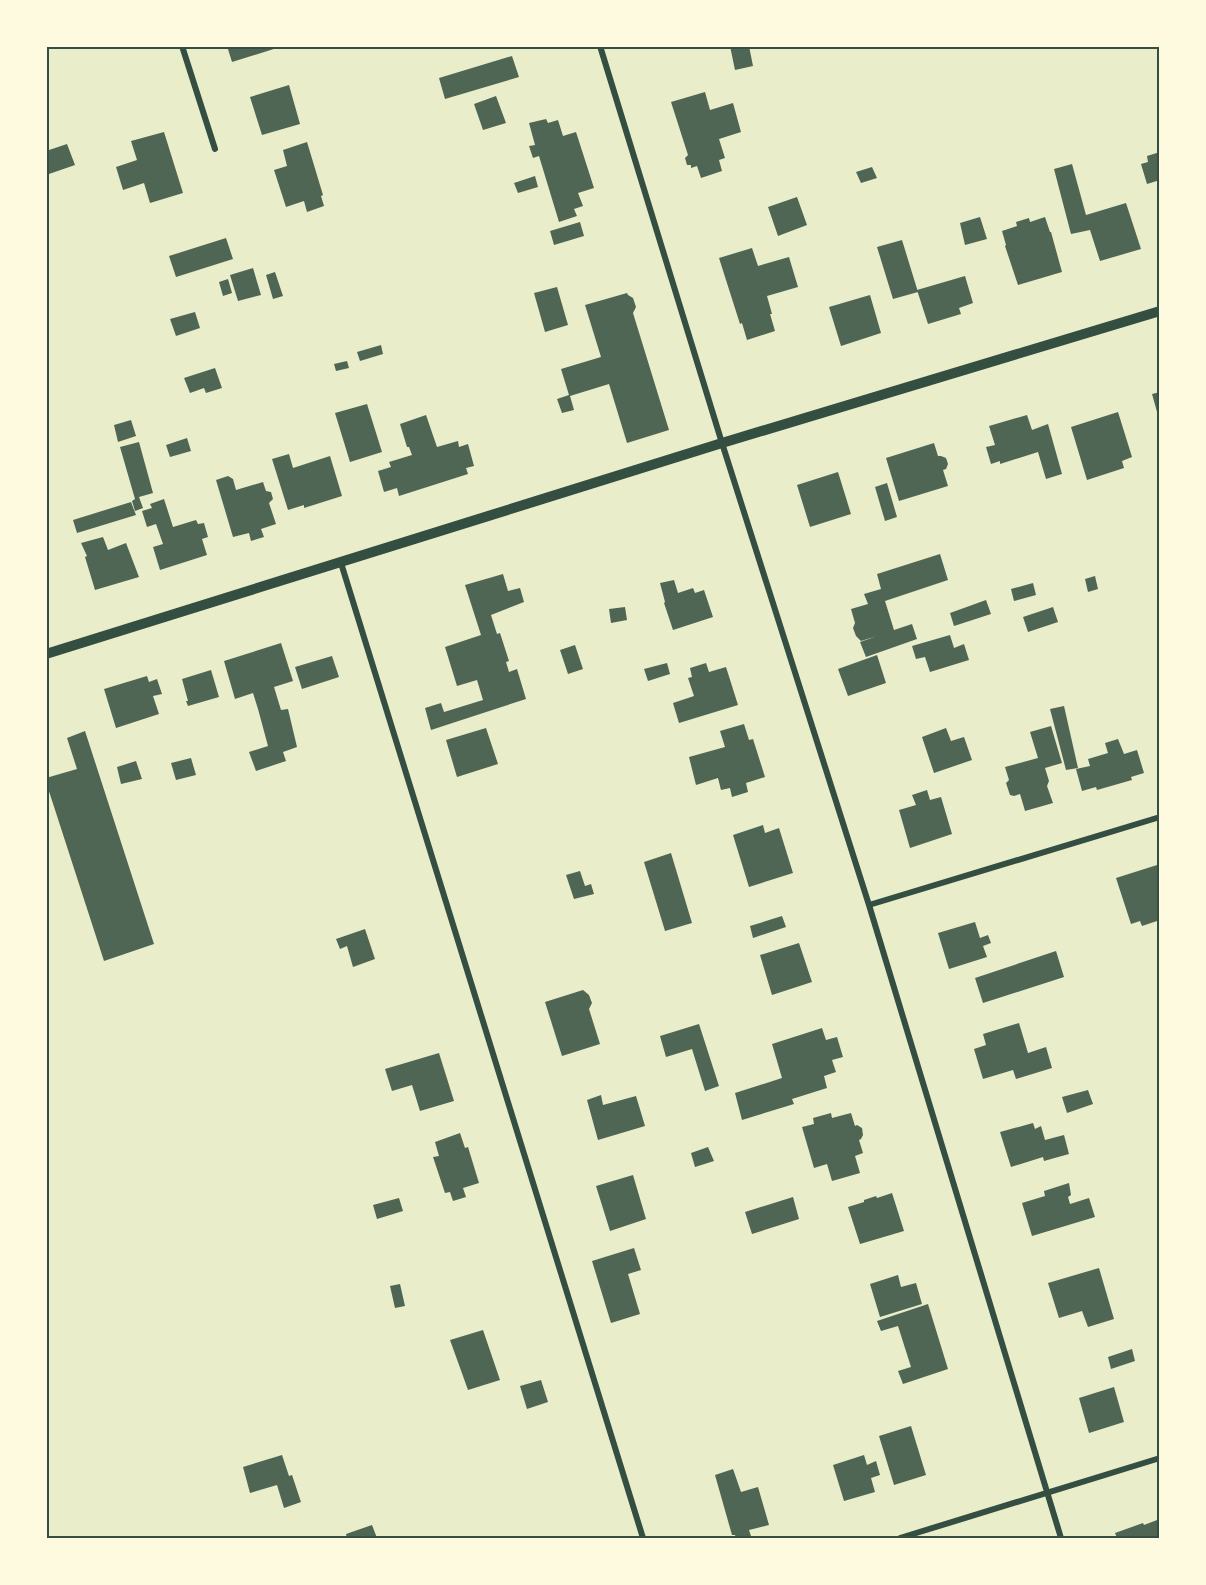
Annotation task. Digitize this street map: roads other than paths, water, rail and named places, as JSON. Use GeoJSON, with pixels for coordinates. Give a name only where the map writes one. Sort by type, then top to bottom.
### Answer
{"type":"FeatureCollection","features":[{"type":"Feature","properties":{"kind":"street"},"geometry":{"type":"LineString","coordinates":[[182,46],[215,149]]}},
{"type":"Feature","properties":{"kind":"street"},"geometry":{"type":"LineString","coordinates":[[600,46],[722,443],[869,905],[1061,1539]]}},
{"type":"Feature","properties":{"kind":"street"},"geometry":{"type":"LineString","coordinates":[[46,654],[722,443],[1160,310]]}},
{"type":"Feature","properties":{"kind":"street"},"geometry":{"type":"LineString","coordinates":[[341,563],[643,1539]]}},
{"type":"Feature","properties":{"kind":"street"},"geometry":{"type":"LineString","coordinates":[[869,905],[1160,817]]}},
{"type":"Feature","properties":{"kind":"street"},"geometry":{"type":"LineString","coordinates":[[900,1539],[1160,1458]]}}]}
